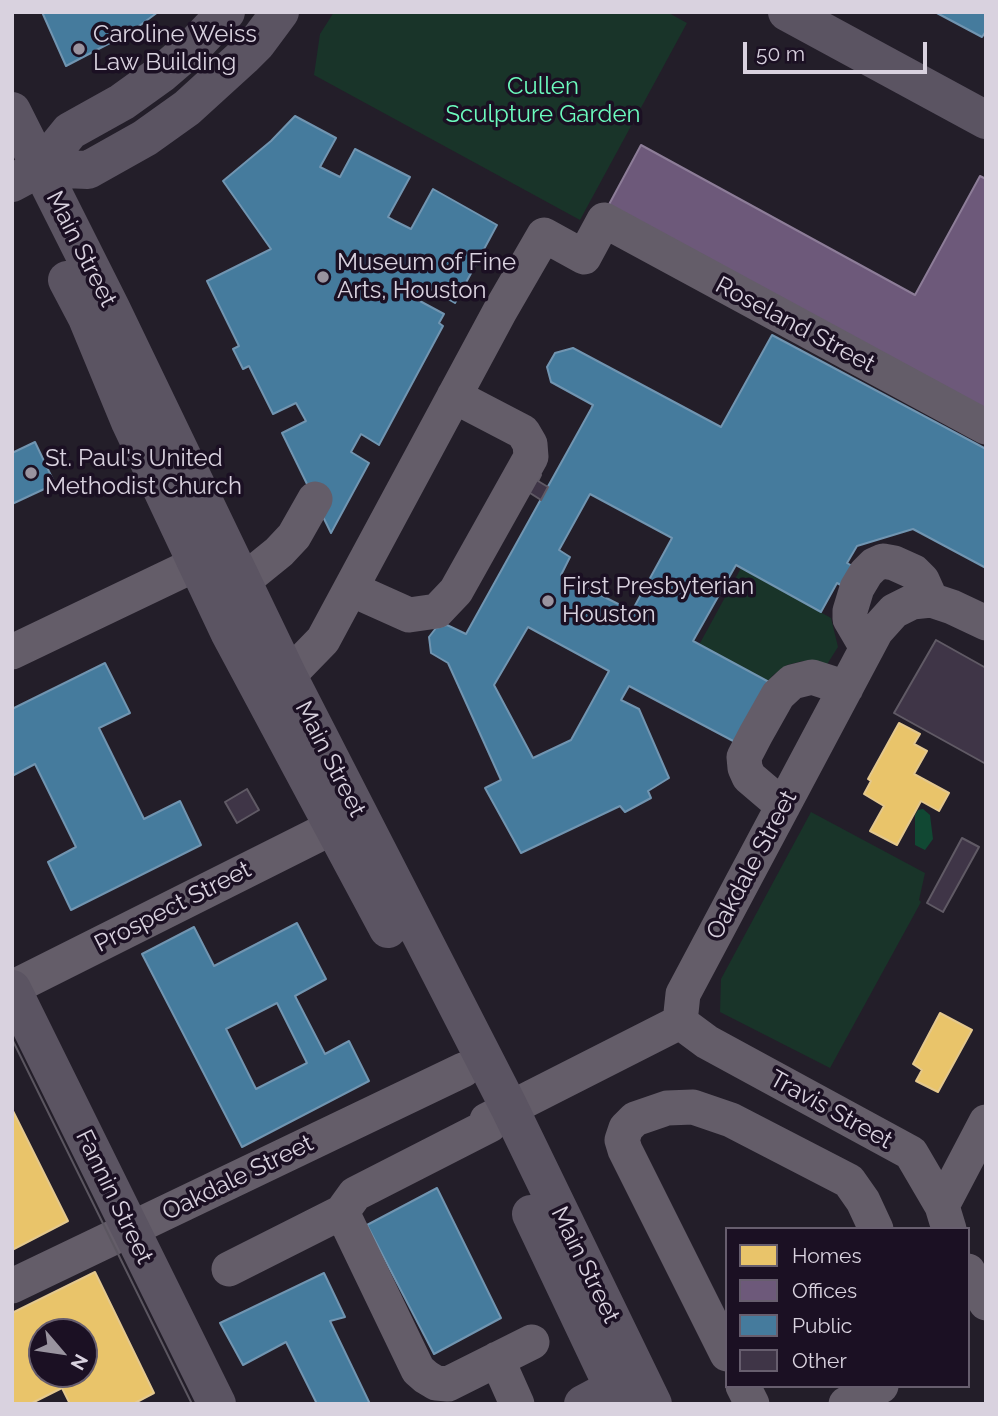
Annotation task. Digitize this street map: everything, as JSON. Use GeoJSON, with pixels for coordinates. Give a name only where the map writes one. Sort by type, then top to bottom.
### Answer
{"type":"FeatureCollection","features":[{"type":"Feature","properties":{"kind":"main road"},"geometry":{"type":"LineString","coordinates":[[20,176],[70,131],[122,102],[161,74],[197,43],[226,12]]}},
{"type":"Feature","properties":{"kind":"main road"},"geometry":{"type":"LineString","coordinates":[[20,176],[88,170],[145,138],[187,108],[243,57],[281,12]]}},
{"type":"Feature","properties":{"kind":"main road"},"geometry":{"type":"LineString","coordinates":[[787,12],[982,109]]}},
{"type":"Feature","properties":{"kind":"main road","name":"Main Street"},"geometry":{"type":"LineString","coordinates":[[12,111],[20,176],[111,308],[217,581],[276,686],[495,1117],[622,1395]]}},
{"type":"Feature","properties":{"kind":"main road","name":"Main Street"},"geometry":{"type":"LineString","coordinates":[[276,686],[334,827],[463,1070],[495,1117]]}},
{"type":"Feature","properties":{"kind":"main road","name":"Fannin Street"},"geometry":{"type":"LineString","coordinates":[[12,988],[217,1404]]}},
{"type":"Feature","properties":{"kind":"street","name":"Roseland Street"},"geometry":{"type":"LineString","coordinates":[[454,396],[544,236],[584,257],[604,220],[986,427]]}},
{"type":"Feature","properties":{"kind":"street"},"geometry":{"type":"LineString","coordinates":[[276,686],[323,640],[454,396],[523,432],[530,444],[531,457],[456,592],[438,611],[409,615],[351,589]]}},
{"type":"Feature","properties":{"kind":"street"},"geometry":{"type":"LineString","coordinates":[[12,652],[217,581],[279,552],[294,536],[310,509]]}},
{"type":"Feature","properties":{"kind":"street"},"geometry":{"type":"LineString","coordinates":[[867,648],[850,619],[850,611],[866,573],[883,561],[914,572],[922,580],[931,600],[986,624]]}},
{"type":"Feature","properties":{"kind":"street","name":"Oakdale Street"},"geometry":{"type":"LineString","coordinates":[[680,1022],[683,994],[876,631],[894,611],[912,602],[931,600]]}},
{"type":"Feature","properties":{"kind":"street"},"geometry":{"type":"LineString","coordinates":[[783,806],[749,777],[745,768],[744,757],[756,734],[778,695],[792,682],[812,677],[846,688]]}},
{"type":"Feature","properties":{"kind":"street","name":"Prospect Street"},"geometry":{"type":"LineString","coordinates":[[12,988],[334,827]]}},
{"type":"Feature","properties":{"kind":"street"},"geometry":{"type":"LineString","coordinates":[[229,1269],[342,1212],[355,1194],[495,1117],[680,1022]]}},
{"type":"Feature","properties":{"kind":"street","name":"Travis Street"},"geometry":{"type":"LineString","coordinates":[[680,1022],[707,1042],[911,1153],[946,1217]]}},
{"type":"Feature","properties":{"kind":"street","name":"Oakdale Street"},"geometry":{"type":"LineString","coordinates":[[12,1286],[463,1070]]}},
{"type":"Feature","properties":{"kind":"street"},"geometry":{"type":"LineString","coordinates":[[725,1350],[625,1150],[622,1140],[626,1128],[635,1119],[667,1108],[693,1107],[731,1120],[849,1181],[863,1201],[875,1227]]}},
{"type":"Feature","properties":{"kind":"street"},"geometry":{"type":"LineString","coordinates":[[946,1217],[986,1122]]}},
{"type":"Feature","properties":{"kind":"street"},"geometry":{"type":"LineString","coordinates":[[342,1212],[418,1370],[436,1383],[448,1384],[532,1342]]}},
{"type":"Feature","properties":{"kind":"street"},"geometry":{"type":"LineString","coordinates":[[970,1275],[986,1303]]}},
{"type":"Feature","properties":{"kind":"street"},"geometry":{"type":"LineString","coordinates":[[498,1359],[517,1404]]}},
{"type":"Feature","properties":{"kind":"street"},"geometry":{"type":"LineString","coordinates":[[744,1388],[752,1404]]}},
{"type":"Feature","properties":{"kind":"street"},"geometry":{"type":"LineString","coordinates":[[846,1404],[877,1388]]}},
{"type":"Feature","properties":{"kind":"green space","name":"Cullen Sculpture Garden"},"geometry":{"type":"Polygon","coordinates":[[[334,12],[667,12],[687,23],[580,220],[314,75],[320,34],[334,12]]]}},
{"type":"Feature","properties":{"kind":"green space"},"geometry":{"type":"Polygon","coordinates":[[[741,568],[831,618],[838,647],[826,666],[803,661],[787,665],[772,676],[769,682],[699,645],[741,568]]]}},
{"type":"Feature","properties":{"kind":"green space"},"geometry":{"type":"Polygon","coordinates":[[[811,812],[925,873],[919,900],[921,902],[830,1068],[720,1012],[721,979],[811,812]]]}},
{"type":"Feature","properties":{"kind":"shaded area"},"geometry":{"type":"Polygon","coordinates":[[[923,809],[930,815],[933,839],[925,850],[915,845],[915,815],[918,810],[923,809]]]}},
{"type":"Feature","properties":{"kind":"building: Homes"},"geometry":{"type":"Polygon","coordinates":[[[899,723],[920,734],[914,744],[927,751],[914,774],[949,793],[939,811],[921,801],[897,845],[870,831],[884,806],[864,794],[871,781],[868,779],[899,723]]]}},
{"type":"Feature","properties":{"kind":"building: Homes"},"geometry":{"type":"Polygon","coordinates":[[[940,1013],[972,1030],[938,1092],[916,1081],[922,1070],[913,1064],[940,1013]]]}},
{"type":"Feature","properties":{"kind":"building: Homes"},"geometry":{"type":"Polygon","coordinates":[[[12,1109],[68,1221],[12,1250],[12,1109]]]}},
{"type":"Feature","properties":{"kind":"building: Homes"},"geometry":{"type":"Polygon","coordinates":[[[95,1272],[154,1393],[133,1404],[70,1404],[62,1388],[30,1404],[12,1404],[12,1313],[95,1272]]]}},
{"type":"Feature","properties":{"kind":"building: Offices"},"geometry":{"type":"Polygon","coordinates":[[[641,145],[915,295],[980,176],[986,179],[986,416],[606,210],[641,145]]]}},
{"type":"Feature","properties":{"kind":"building: Public","name":"Caroline Weiss Law Building"},"geometry":{"type":"Polygon","coordinates":[[[42,12],[158,12],[131,32],[66,66],[42,12]]]}},
{"type":"Feature","properties":{"kind":"building: Public"},"geometry":{"type":"Polygon","coordinates":[[[935,12],[986,12],[986,31],[982,37],[935,12]]]}},
{"type":"Feature","properties":{"kind":"building: Public"},"geometry":{"type":"Polygon","coordinates":[[[295,116],[336,138],[320,167],[340,177],[355,149],[410,177],[388,217],[395,221],[411,229],[433,189],[497,225],[455,303],[425,286],[418,300],[444,314],[439,323],[443,326],[379,445],[361,434],[351,452],[369,463],[331,533],[282,433],[306,421],[296,403],[273,414],[249,366],[243,369],[233,349],[239,346],[207,281],[271,249],[223,181],[271,141],[295,116]]]}},
{"type":"Feature","properties":{"kind":"building: Public","name":"First Presbyterian Houston"},"geometry":{"type":"Polygon","coordinates":[[[772,335],[986,449],[986,568],[913,529],[857,546],[847,563],[861,571],[850,590],[837,583],[821,612],[736,565],[693,641],[769,682],[737,743],[629,686],[621,700],[639,709],[669,778],[648,791],[651,798],[625,812],[620,806],[521,853],[485,788],[501,780],[448,663],[431,653],[429,637],[436,628],[447,625],[466,634],[593,405],[551,382],[547,367],[555,353],[573,348],[721,427],[772,335]],[[590,494],[559,550],[570,557],[561,575],[632,611],[672,538],[590,494]],[[528,627],[494,685],[533,758],[571,740],[609,671],[528,627]]]}},
{"type":"Feature","properties":{"kind":"building: Public","name":"St. Paul's United Methodist Church"},"geometry":{"type":"Polygon","coordinates":[[[35,442],[55,484],[12,504],[12,453],[35,442]]]}},
{"type":"Feature","properties":{"kind":"building: Public"},"geometry":{"type":"Polygon","coordinates":[[[105,663],[130,713],[99,728],[144,819],[180,801],[201,845],[71,910],[48,862],[76,847],[35,764],[12,776],[12,709],[105,663]]]}},
{"type":"Feature","properties":{"kind":"building: Public"},"geometry":{"type":"Polygon","coordinates":[[[297,923],[326,979],[295,996],[325,1054],[349,1041],[369,1081],[242,1147],[142,954],[194,927],[214,966],[297,923]],[[277,1003],[226,1029],[256,1089],[307,1063],[277,1003]]]}},
{"type":"Feature","properties":{"kind":"building: Public"},"geometry":{"type":"Polygon","coordinates":[[[437,1188],[501,1318],[434,1354],[367,1225],[437,1188]]]}},
{"type":"Feature","properties":{"kind":"building: Public"},"geometry":{"type":"Polygon","coordinates":[[[324,1273],[345,1317],[330,1321],[370,1404],[317,1404],[286,1342],[243,1365],[220,1323],[324,1273]]]}},
{"type":"Feature","properties":{"kind":"building: Other"},"geometry":{"type":"Polygon","coordinates":[[[515,461],[541,475],[538,481],[548,487],[541,500],[530,493],[515,461]]]}},
{"type":"Feature","properties":{"kind":"building: Other"},"geometry":{"type":"Polygon","coordinates":[[[936,640],[986,668],[986,764],[894,713],[936,640]]]}},
{"type":"Feature","properties":{"kind":"building: Other"},"geometry":{"type":"Polygon","coordinates":[[[247,789],[259,810],[237,823],[225,802],[247,789]]]}},
{"type":"Feature","properties":{"kind":"building: Other"},"geometry":{"type":"Polygon","coordinates":[[[962,838],[979,847],[943,912],[927,903],[962,838]]]}},
{"type":"Feature","properties":{"kind":"tram line"},"geometry":{"type":"LineString","coordinates":[[12,1039],[192,1404]]}},
{"type":"Feature","properties":{"kind":"place","name":"Caroline Weiss Law Building"},"geometry":{"type":"Point","coordinates":[79,49]}},
{"type":"Feature","properties":{"kind":"place","name":"Museum of Fine Arts, Houston"},"geometry":{"type":"Point","coordinates":[323,277]}},
{"type":"Feature","properties":{"kind":"place","name":"St. Paul's United Methodist Church"},"geometry":{"type":"Point","coordinates":[31,473]}},
{"type":"Feature","properties":{"kind":"place","name":"First Presbyterian Houston"},"geometry":{"type":"Point","coordinates":[548,601]}}]}
